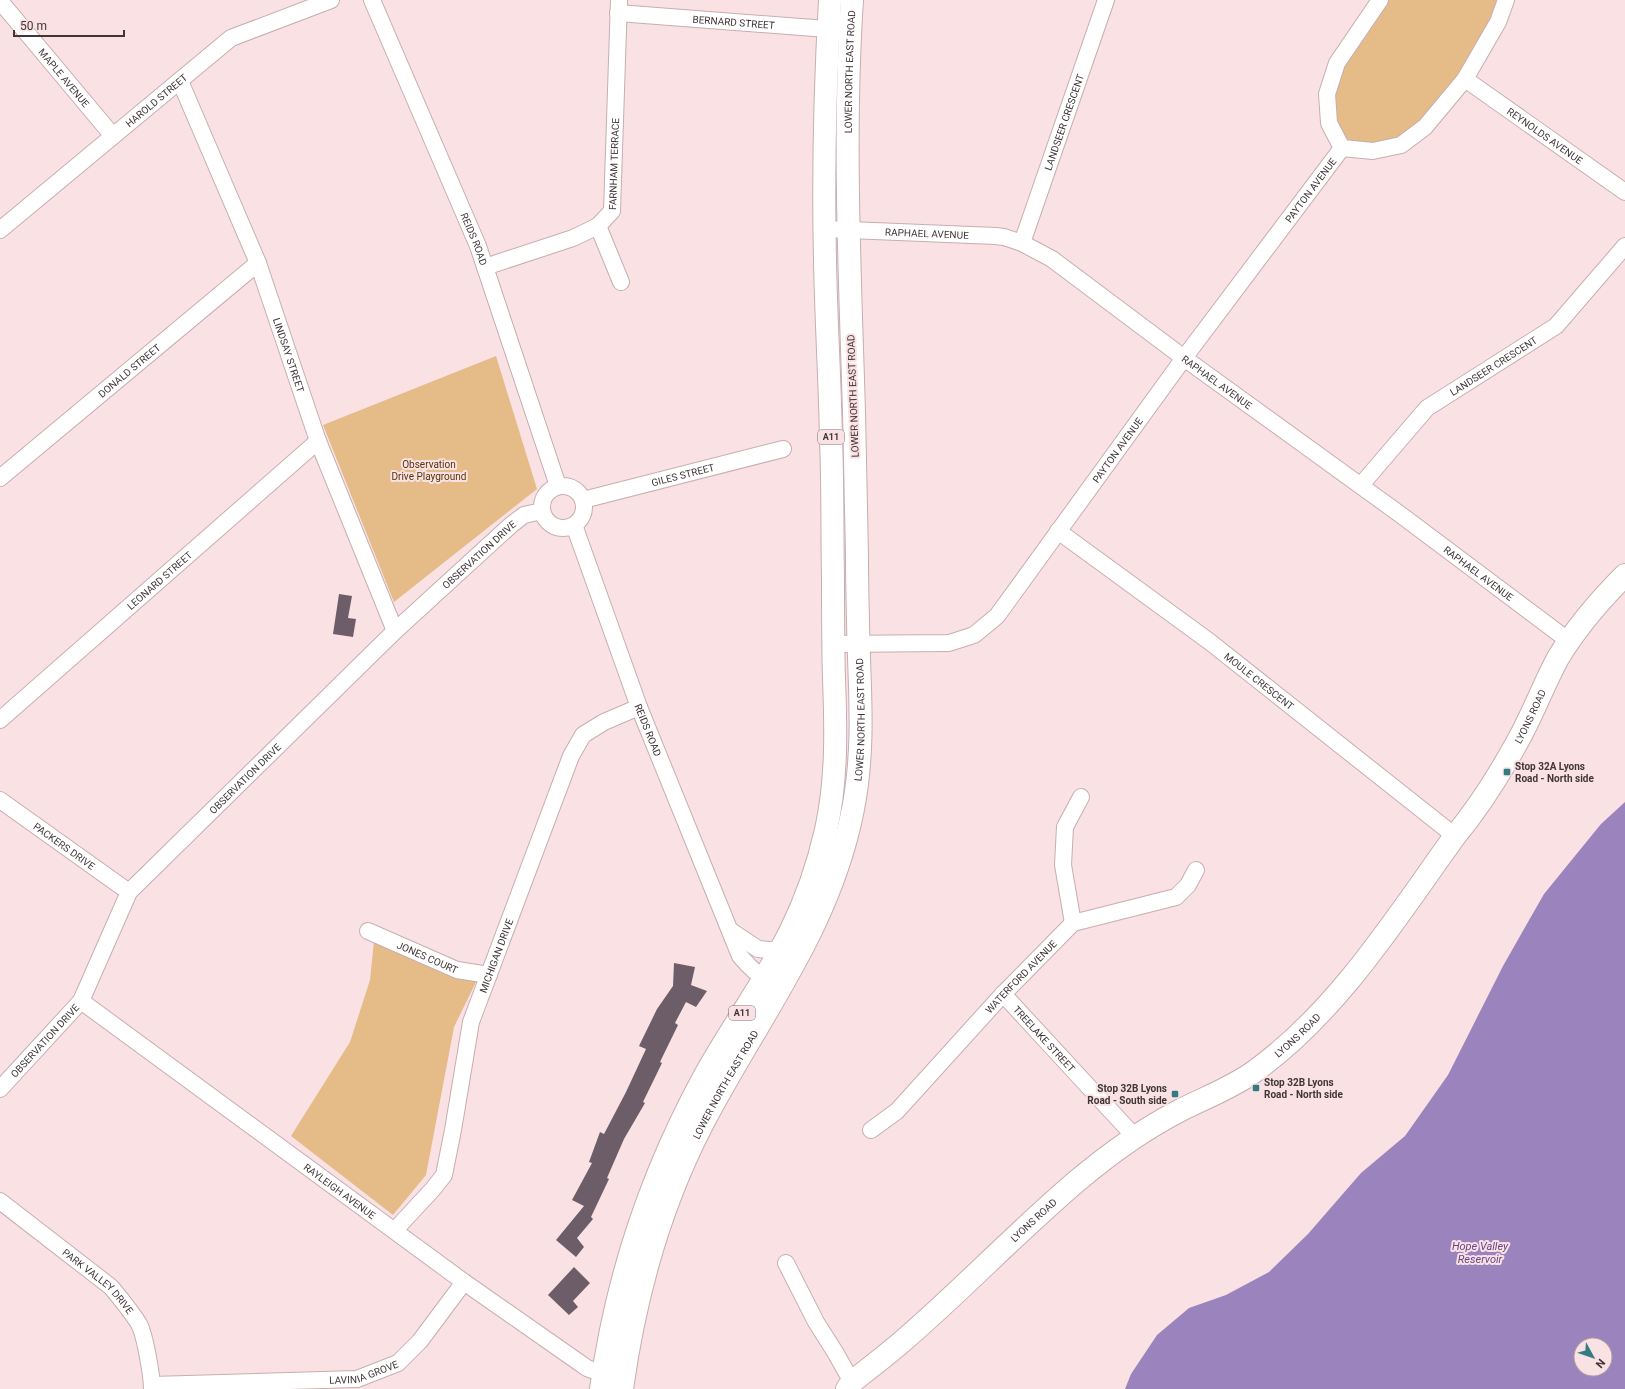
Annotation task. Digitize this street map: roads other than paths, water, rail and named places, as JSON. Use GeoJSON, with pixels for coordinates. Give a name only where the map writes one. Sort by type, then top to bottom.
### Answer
{"type":"FeatureCollection","features":[{"type":"Feature","properties":{"kind":"main road","name":"LOWER NORTH EAST ROAD"},"geometry":{"type":"LineString","coordinates":[[622,1389],[631,1330],[643,1278],[653,1244],[671,1194],[690,1150],[772,984],[780,951],[808,891],[822,846],[829,816],[836,760],[833,644],[832,445],[825,229],[825,101],[830,0]]}},
{"type":"Feature","properties":{"kind":"main road","name":"LOWER NORTH EAST ROAD"},"geometry":{"type":"LineString","coordinates":[[602,1381],[615,1312],[627,1265],[662,1165],[696,1093],[823,909],[836,874],[848,833],[856,793],[862,732],[858,645],[854,410],[848,230],[847,156],[852,0]]}},
{"type":"Feature","properties":{"kind":"main road","name":"LYONS ROAD"},"geometry":{"type":"LineString","coordinates":[[846,1387],[903,1341],[1078,1180],[1135,1137],[1178,1112],[1227,1089],[1254,1072],[1270,1060],[1310,1024],[1334,999],[1358,971],[1455,836],[1470,818],[1521,736],[1542,688],[1569,641],[1625,575]]}},
{"type":"Feature","properties":{"kind":"street","name":"HAROLD STREET"},"geometry":{"type":"LineString","coordinates":[[0,230],[231,38],[331,0]]}},
{"type":"Feature","properties":{"kind":"street","name":"REIDS ROAD"},"geometry":{"type":"LineString","coordinates":[[372,0],[478,246],[558,486]]}},
{"type":"Feature","properties":{"kind":"street","name":"LANDSEER CRESCENT"},"geometry":{"type":"LineString","coordinates":[[1022,243],[1106,0]]}},
{"type":"Feature","properties":{"kind":"street","name":"PAYTON AVENUE"},"geometry":{"type":"LineString","coordinates":[[1342,148],[1373,151],[1401,144],[1425,127],[1465,79],[1498,22],[1506,0]]}},
{"type":"Feature","properties":{"kind":"street","name":"MAPLE AVENUE"},"geometry":{"type":"LineString","coordinates":[[0,1],[113,136]]}},
{"type":"Feature","properties":{"kind":"street","name":"PAYTON AVENUE"},"geometry":{"type":"LineString","coordinates":[[1342,148],[1329,123],[1327,94],[1337,63],[1374,2]]}},
{"type":"Feature","properties":{"kind":"street","name":"FARNHAM TERRACE"},"geometry":{"type":"LineString","coordinates":[[485,267],[574,238],[598,226],[612,211],[618,7]]}},
{"type":"Feature","properties":{"kind":"street","name":"BERNARD STREET"},"geometry":{"type":"LineString","coordinates":[[618,7],[850,30]]}},
{"type":"Feature","properties":{"kind":"street","name":"REYNOLDS AVENUE"},"geometry":{"type":"LineString","coordinates":[[1465,79],[1625,192]]}},
{"type":"Feature","properties":{"kind":"street","name":"LINDSAY STREET"},"geometry":{"type":"LineString","coordinates":[[180,81],[258,263],[318,441],[395,631]]}},
{"type":"Feature","properties":{"kind":"street","name":"PAYTON AVENUE"},"geometry":{"type":"LineString","coordinates":[[833,644],[858,645],[948,643],[974,635],[997,616],[1184,358],[1342,148]]}},
{"type":"Feature","properties":{"kind":"street"},"geometry":{"type":"LineString","coordinates":[[598,226],[621,282]]}},
{"type":"Feature","properties":{"kind":"street","name":"RAPHAEL AVENUE"},"geometry":{"type":"LineString","coordinates":[[825,229],[996,236],[1022,243],[1057,264],[1184,358],[1361,485],[1569,641]]}},
{"type":"Feature","properties":{"kind":"street","name":"LANDSEER CRESCENT"},"geometry":{"type":"LineString","coordinates":[[1361,485],[1427,408],[1556,326],[1625,246]]}},
{"type":"Feature","properties":{"kind":"street","name":"DONALD STREET"},"geometry":{"type":"LineString","coordinates":[[0,478],[258,263]]}},
{"type":"Feature","properties":{"kind":"street","name":"LEONARD STREET"},"geometry":{"type":"LineString","coordinates":[[0,720],[318,441]]}},
{"type":"Feature","properties":{"kind":"street","name":"GILES STREET"},"geometry":{"type":"LineString","coordinates":[[583,500],[783,449]]}},
{"type":"Feature","properties":{"kind":"street"},"geometry":{"type":"LineString","coordinates":[[558,486],[565,486],[574,489],[580,494],[583,500],[583,511],[581,518],[574,525],[567,528],[559,528],[552,525],[547,521],[542,511],[542,504],[545,496],[550,490],[558,486]]}},
{"type":"Feature","properties":{"kind":"street","name":"OBSERVATION DRIVE"},"geometry":{"type":"LineString","coordinates":[[0,1089],[81,1001],[129,892],[395,631],[511,525],[524,515],[542,511]]}},
{"type":"Feature","properties":{"kind":"street","name":"REIDS ROAD"},"geometry":{"type":"LineString","coordinates":[[574,525],[639,708],[740,956],[747,965],[772,984]]}},
{"type":"Feature","properties":{"kind":"street","name":"MOULE CRESCENT"},"geometry":{"type":"LineString","coordinates":[[1058,530],[1210,642],[1455,836]]}},
{"type":"Feature","properties":{"kind":"street","name":"MICHIGAN DRIVE"},"geometry":{"type":"LineString","coordinates":[[395,1230],[433,1189],[444,1174],[471,1022],[571,756],[583,736],[604,722],[639,708]]}},
{"type":"Feature","properties":{"kind":"street"},"geometry":{"type":"LineString","coordinates":[[1081,797],[1065,827],[1064,865],[1072,923],[1176,897],[1188,885],[1196,870]]}},
{"type":"Feature","properties":{"kind":"street","name":"PACKERS DRIVE"},"geometry":{"type":"LineString","coordinates":[[0,800],[129,892]]}},
{"type":"Feature","properties":{"kind":"street","name":"WATERFORD AVENUE"},"geometry":{"type":"LineString","coordinates":[[871,1130],[898,1111],[1003,994],[1072,923]]}},
{"type":"Feature","properties":{"kind":"street","name":"JONES COURT"},"geometry":{"type":"LineString","coordinates":[[368,931],[457,970],[489,975]]}},
{"type":"Feature","properties":{"kind":"street"},"geometry":{"type":"LineString","coordinates":[[731,931],[758,949],[780,951]]}},
{"type":"Feature","properties":{"kind":"street","name":"TREELAKE STREET"},"geometry":{"type":"LineString","coordinates":[[1003,994],[1135,1137]]}},
{"type":"Feature","properties":{"kind":"street","name":"RAYLEIGH AVENUE"},"geometry":{"type":"LineString","coordinates":[[81,1001],[464,1282],[588,1368],[602,1381]]}},
{"type":"Feature","properties":{"kind":"street","name":"PARK VALLEY DRIVE"},"geometry":{"type":"LineString","coordinates":[[0,1201],[111,1287],[140,1326],[152,1387]]}},
{"type":"Feature","properties":{"kind":"street"},"geometry":{"type":"LineString","coordinates":[[786,1263],[816,1322],[835,1352],[846,1387]]}},
{"type":"Feature","properties":{"kind":"street","name":"LAVINIA GROVE"},"geometry":{"type":"LineString","coordinates":[[152,1387],[357,1384],[398,1363],[420,1340],[464,1282]]}},
{"type":"Feature","properties":{"kind":"water","name":"Hope Valley Reservoir"},"geometry":{"type":"Polygon","coordinates":[[[1625,802],[1625,1389],[1125,1389],[1131,1374],[1157,1335],[1189,1308],[1226,1295],[1269,1272],[1308,1234],[1361,1173],[1405,1136],[1448,1075],[1503,966],[1544,894],[1601,824],[1625,802]]]}},
{"type":"Feature","properties":{"kind":"place","name":"Stop 32A Lyons Road - North side"},"geometry":{"type":"Point","coordinates":[1507,772]}},
{"type":"Feature","properties":{"kind":"place","name":"Stop 32B Lyons Road - North side"},"geometry":{"type":"Point","coordinates":[1256,1088]}},
{"type":"Feature","properties":{"kind":"place","name":"Stop 32B Lyons Road - South side"},"geometry":{"type":"Point","coordinates":[1175,1094]}},
{"type":"Feature","properties":{"kind":"park label","name":"Observation Drive Playground"},"geometry":{"type":"Point","coordinates":[429,470]}}]}
